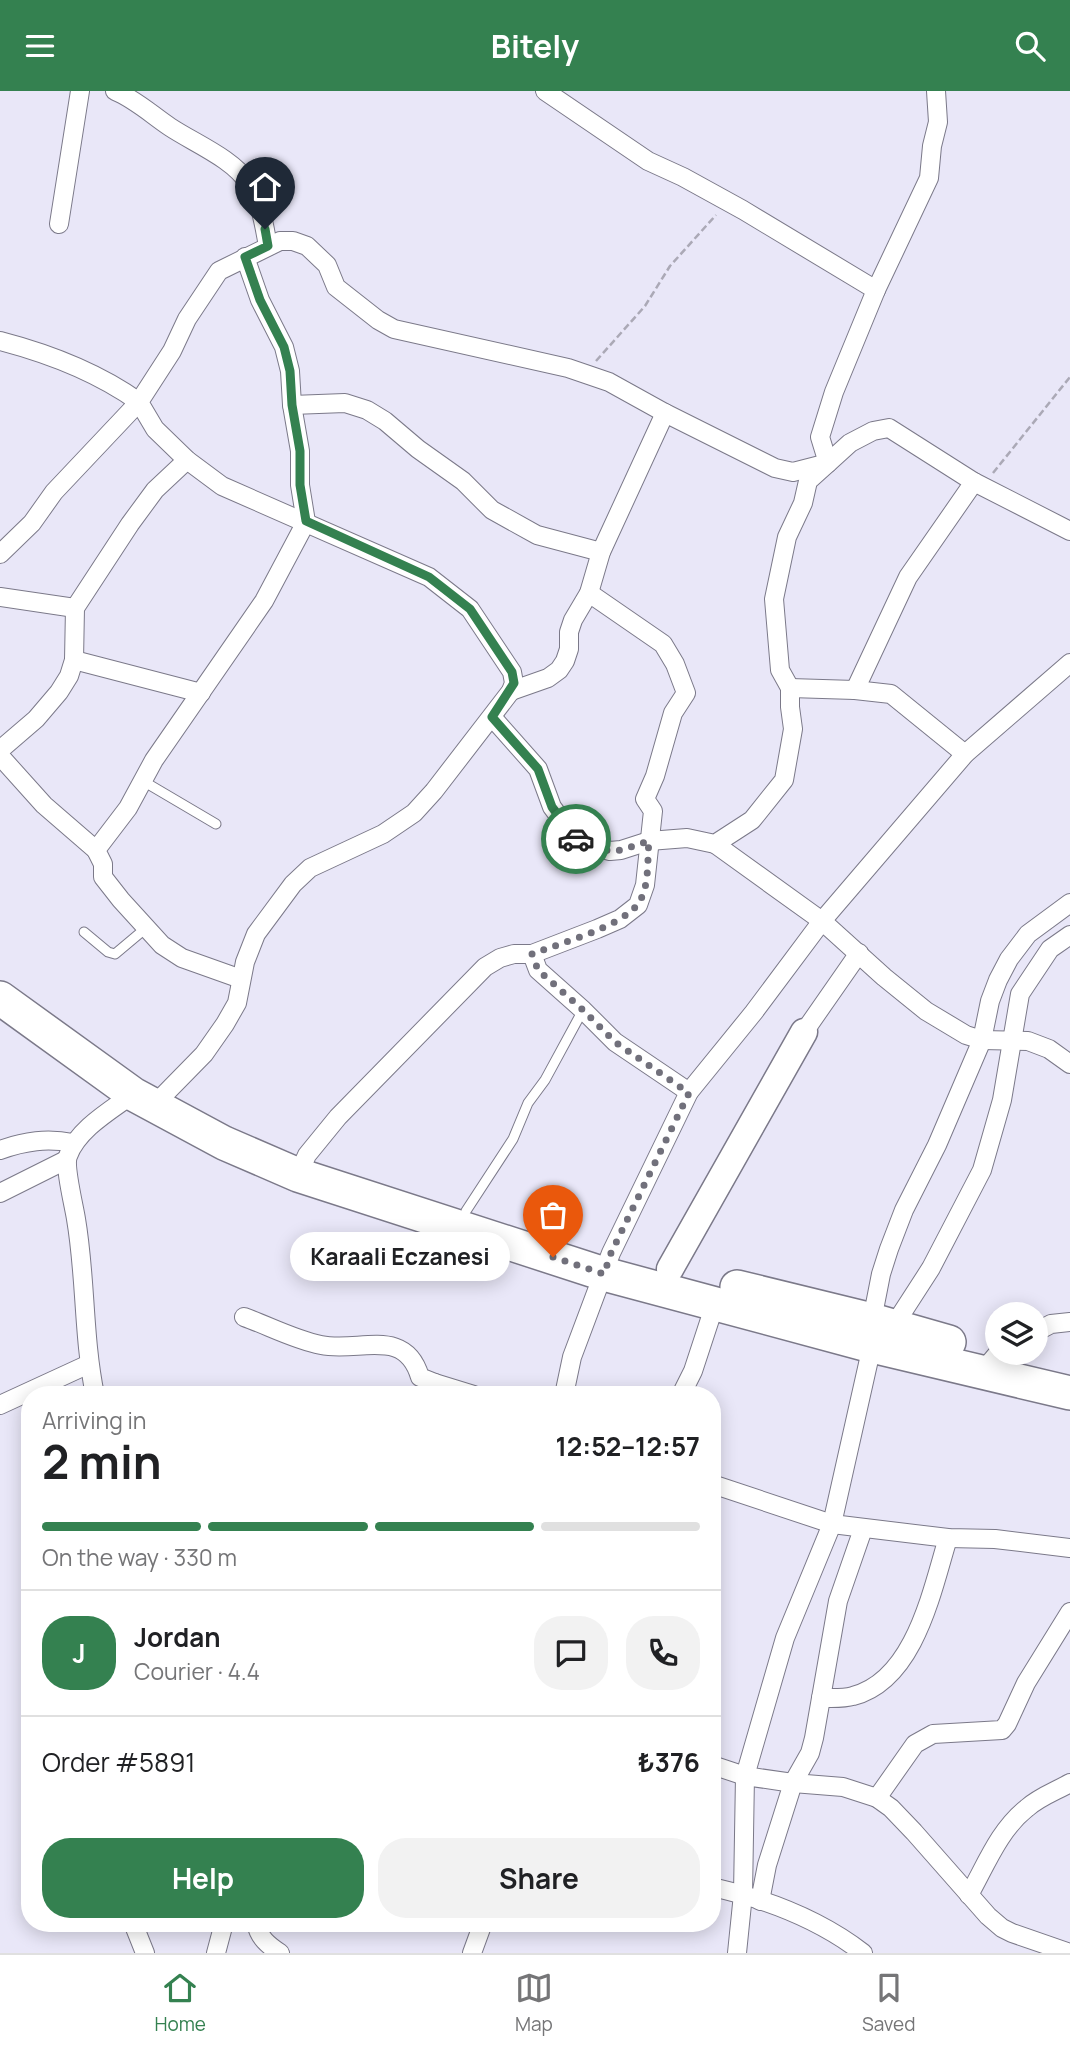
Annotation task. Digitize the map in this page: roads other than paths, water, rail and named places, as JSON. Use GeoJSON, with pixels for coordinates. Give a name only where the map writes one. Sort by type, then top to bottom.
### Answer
{"type":"FeatureCollection","features":[{"type":"Feature","properties":{"kind":"highway"},"geometry":{"type":"LineString","coordinates":[[0,977],[75,1032],[151,1096]]}},
{"type":"Feature","properties":{"kind":"highway"},"geometry":{"type":"LineString","coordinates":[[0,998],[224,1143],[466,1211],[715,1304],[879,1331]]}},
{"type":"Feature","properties":{"kind":"highway"},"geometry":{"type":"LineString","coordinates":[[302,1165],[608,1263],[670,1269],[879,1331],[985,1358]]}},
{"type":"Feature","properties":{"kind":"highway"},"geometry":{"type":"LineString","coordinates":[[1003,1365],[1070,1393]]}},
{"type":"Feature","properties":{"kind":"highway"},"geometry":{"type":"LineString","coordinates":[[1021,1365],[1070,1373]]}},
{"type":"Feature","properties":{"kind":"street"},"geometry":{"type":"LineString","coordinates":[[59,223],[80,91]]}},
{"type":"Feature","properties":{"kind":"street"},"geometry":{"type":"LineString","coordinates":[[115,91],[127,96],[242,173],[251,186],[261,211],[268,246]]}},
{"type":"Feature","properties":{"kind":"street"},"geometry":{"type":"LineString","coordinates":[[545,91],[648,161],[727,201],[876,290]]}},
{"type":"Feature","properties":{"kind":"street"},"geometry":{"type":"LineString","coordinates":[[828,463],[820,437],[834,391],[876,290],[929,178],[932,146],[938,122],[936,91]]}},
{"type":"Feature","properties":{"kind":"street"},"geometry":{"type":"LineString","coordinates":[[0,554],[32,523],[54,492],[139,402],[172,351],[187,319],[219,271],[280,241],[293,241],[307,246],[327,265],[336,286],[378,320],[394,329],[568,368],[609,382],[775,468],[793,472],[828,463]]}},
{"type":"Feature","properties":{"kind":"street"},"geometry":{"type":"LineString","coordinates":[[96,851],[128,808],[154,760],[264,601],[306,521],[300,485],[300,451],[292,405],[290,371],[284,347],[260,300],[245,257]]}},
{"type":"Feature","properties":{"kind":"street"},"geometry":{"type":"LineString","coordinates":[[0,341],[65,361],[108,381],[139,402],[155,429],[187,460],[222,486],[429,577],[470,609],[512,672],[514,683],[492,717],[414,813],[383,834],[310,868],[293,884],[256,934],[245,963],[237,1003],[204,1054],[151,1096],[94,1123],[69,1151],[0,1193]]}},
{"type":"Feature","properties":{"kind":"street"},"geometry":{"type":"LineString","coordinates":[[292,405],[345,403],[367,410],[463,481],[492,510],[537,535],[601,552]]}},
{"type":"Feature","properties":{"kind":"street"},"geometry":{"type":"LineString","coordinates":[[511,691],[548,678],[559,670],[565,661],[573,620],[589,593],[601,552],[665,412]]}},
{"type":"Feature","properties":{"kind":"street"},"geometry":{"type":"LineString","coordinates":[[715,844],[752,820],[784,780],[793,729],[790,688],[780,670],[774,599],[787,537],[803,503],[808,481],[850,443],[873,431],[889,428],[978,484],[1070,531]]}},
{"type":"Feature","properties":{"kind":"street"},"geometry":{"type":"LineString","coordinates":[[0,750],[36,719],[59,692],[74,660],[75,608],[146,501],[187,460]]}},
{"type":"Feature","properties":{"kind":"street"},"geometry":{"type":"LineString","coordinates":[[855,690],[908,577],[978,484]]}},
{"type":"Feature","properties":{"kind":"street"},"geometry":{"type":"LineString","coordinates":[[302,1165],[338,1117],[485,967],[513,954],[532,954],[620,919],[638,905],[645,885],[653,811],[645,799],[655,776],[673,713],[686,693],[675,664],[663,644],[589,593]]}},
{"type":"Feature","properties":{"kind":"street"},"geometry":{"type":"LineString","coordinates":[[0,597],[75,608]]}},
{"type":"Feature","properties":{"kind":"street"},"geometry":{"type":"LineString","coordinates":[[74,660],[201,693]]}},
{"type":"Feature","properties":{"kind":"street"},"geometry":{"type":"LineString","coordinates":[[566,1386],[572,1357],[608,1263],[689,1093],[822,921],[965,754],[1070,663]]}},
{"type":"Feature","properties":{"kind":"street"},"geometry":{"type":"LineString","coordinates":[[790,688],[891,694],[965,754]]}},
{"type":"Feature","properties":{"kind":"street"},"geometry":{"type":"LineString","coordinates":[[492,717],[538,769],[552,807],[578,842],[610,851],[649,841],[687,838],[715,844],[822,921],[926,1011],[967,1035],[982,1040],[1028,1041],[1049,1049],[1070,1064]]}},
{"type":"Feature","properties":{"kind":"street"},"geometry":{"type":"LineString","coordinates":[[0,756],[44,805],[96,851],[103,864],[103,877],[162,945],[182,958],[242,979]]}},
{"type":"Feature","properties":{"kind":"street"},"geometry":{"type":"LineString","coordinates":[[737,1953],[743,1894],[745,1776],[785,1638],[832,1524],[879,1331],[881,1274],[904,1210],[937,1145],[982,1040],[990,1002],[1009,959],[1028,934],[1070,903]]}},
{"type":"Feature","properties":{"kind":"street"},"geometry":{"type":"LineString","coordinates":[[879,1331],[931,1268],[982,1170],[1002,1100],[1020,994],[1050,949],[1070,935]]}},
{"type":"Feature","properties":{"kind":"street"},"geometry":{"type":"LineString","coordinates":[[670,1269],[804,1032],[859,953]]}},
{"type":"Feature","properties":{"kind":"street"},"geometry":{"type":"LineString","coordinates":[[532,954],[538,970],[615,1042],[689,1093]]}},
{"type":"Feature","properties":{"kind":"street"},"geometry":{"type":"LineString","coordinates":[[0,1150],[29,1140],[54,1139],[69,1151],[93,1386]]}},
{"type":"Feature","properties":{"kind":"street"},"geometry":{"type":"LineString","coordinates":[[686,1386],[715,1304]]}},
{"type":"Feature","properties":{"kind":"street"},"geometry":{"type":"LineString","coordinates":[[244,1317],[324,1346],[386,1345],[397,1348],[413,1359],[420,1377],[428,1386]]}},
{"type":"Feature","properties":{"kind":"street"},"geometry":{"type":"LineString","coordinates":[[1048,1326],[1070,1322]]}},
{"type":"Feature","properties":{"kind":"street"},"geometry":{"type":"LineString","coordinates":[[41,1386],[89,1364]]}},
{"type":"Feature","properties":{"kind":"street"},"geometry":{"type":"LineString","coordinates":[[0,1405],[21,1395]]}},
{"type":"Feature","properties":{"kind":"street"},"geometry":{"type":"LineString","coordinates":[[721,1487],[832,1524],[948,1538],[995,1539],[1070,1548]]}},
{"type":"Feature","properties":{"kind":"street"},"geometry":{"type":"LineString","coordinates":[[760,1901],[767,1865],[793,1783],[810,1753],[838,1601],[863,1529]]}},
{"type":"Feature","properties":{"kind":"street"},"geometry":{"type":"LineString","coordinates":[[821,1698],[855,1696],[894,1671],[905,1656],[924,1616],[948,1538]]}},
{"type":"Feature","properties":{"kind":"street"},"geometry":{"type":"LineString","coordinates":[[877,1798],[915,1744],[923,1738],[933,1734],[1002,1730],[1026,1683],[1070,1612]]}},
{"type":"Feature","properties":{"kind":"street"},"geometry":{"type":"LineString","coordinates":[[721,1768],[745,1776],[843,1787],[877,1798],[891,1808],[988,1916],[1002,1928],[1070,1953]]}},
{"type":"Feature","properties":{"kind":"street"},"geometry":{"type":"LineString","coordinates":[[970,1895],[1010,1824],[1028,1806],[1070,1783]]}},
{"type":"Feature","properties":{"kind":"street"},"geometry":{"type":"LineString","coordinates":[[721,1889],[743,1894],[818,1924],[863,1953]]}},
{"type":"Feature","properties":{"kind":"street"},"geometry":{"type":"LineString","coordinates":[[137,1932],[145,1953]]}},
{"type":"Feature","properties":{"kind":"street"},"geometry":{"type":"LineString","coordinates":[[216,1953],[222,1932]]}},
{"type":"Feature","properties":{"kind":"street"},"geometry":{"type":"LineString","coordinates":[[258,1932],[268,1945],[280,1953]]}},
{"type":"Feature","properties":{"kind":"street"},"geometry":{"type":"LineString","coordinates":[[472,1953],[480,1932]]}},
{"type":"Feature","properties":{"kind":"lane"},"geometry":{"type":"LineString","coordinates":[[143,781],[216,824]]}},
{"type":"Feature","properties":{"kind":"lane"},"geometry":{"type":"LineString","coordinates":[[84,932],[108,952],[115,954],[146,928]]}},
{"type":"Feature","properties":{"kind":"lane"},"geometry":{"type":"LineString","coordinates":[[466,1211],[513,1139],[528,1103],[545,1080],[583,1010]]}},
{"type":"Feature","properties":{"kind":"place","name":"Karaali Eczanesi"},"geometry":{"type":"Point","coordinates":[553,1257]}}]}
